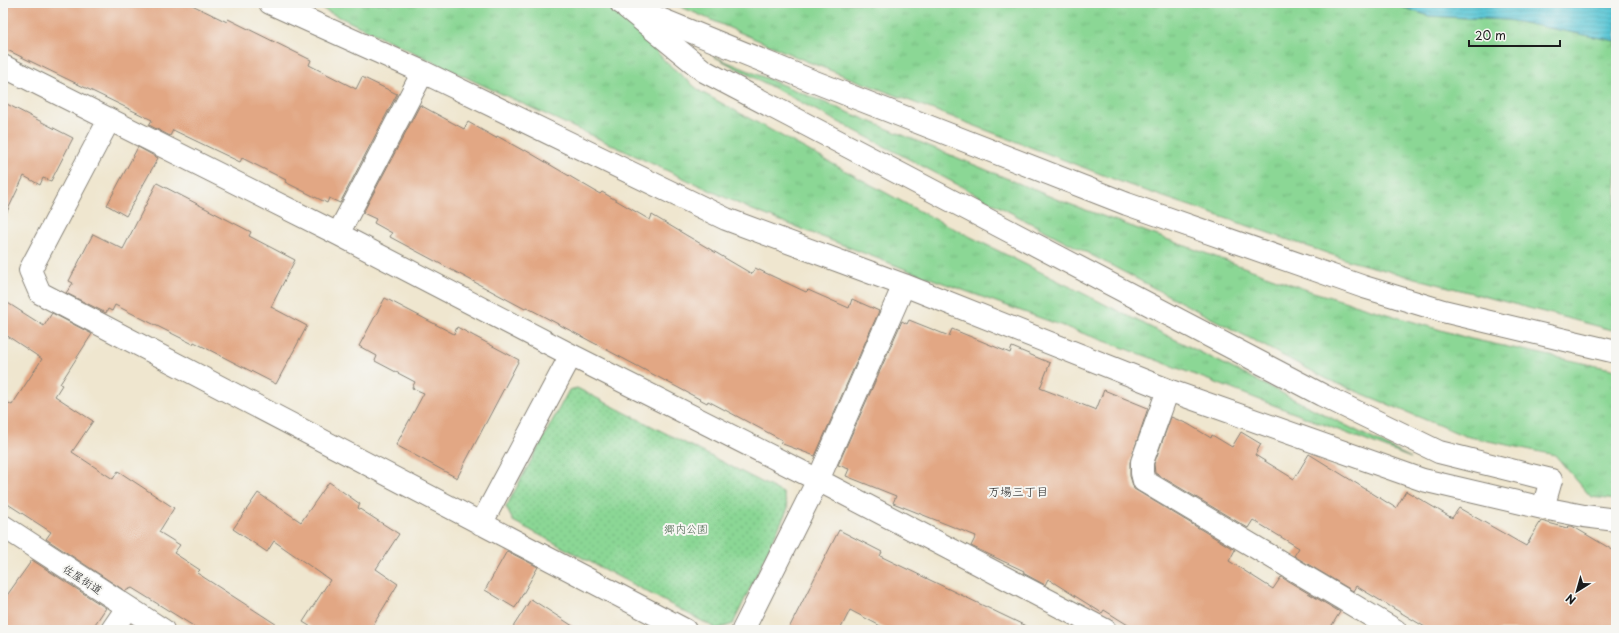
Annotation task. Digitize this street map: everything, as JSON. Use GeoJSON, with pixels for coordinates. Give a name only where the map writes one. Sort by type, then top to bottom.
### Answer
{"type":"FeatureCollection","features":[{"type":"Feature","properties":{"kind":"street"},"geometry":{"type":"LineString","coordinates":[[270,3],[423,72],[726,220],[904,285],[1168,390],[1423,480],[1543,508],[1584,516],[1616,520]]}},
{"type":"Feature","properties":{"kind":"street"},"geometry":{"type":"LineString","coordinates":[[621,3],[810,80],[1127,204],[1172,220],[1378,291],[1443,311],[1616,352]]}},
{"type":"Feature","properties":{"kind":"street"},"geometry":{"type":"LineString","coordinates":[[621,3],[704,71],[1322,396],[1440,452],[1551,480],[1543,508]]}},
{"type":"Feature","properties":{"kind":"street"},"geometry":{"type":"LineString","coordinates":[[3,66],[338,234],[571,355],[818,480],[1105,630]]}},
{"type":"Feature","properties":{"kind":"street"},"geometry":{"type":"LineString","coordinates":[[338,234],[423,72]]}},
{"type":"Feature","properties":{"kind":"street"},"geometry":{"type":"LineString","coordinates":[[109,120],[30,270],[40,293],[685,630]]}},
{"type":"Feature","properties":{"kind":"street"},"geometry":{"type":"LineString","coordinates":[[743,630],[818,480],[904,285]]}},
{"type":"Feature","properties":{"kind":"street"},"geometry":{"type":"LineString","coordinates":[[481,524],[571,355]]}},
{"type":"Feature","properties":{"kind":"street"},"geometry":{"type":"LineString","coordinates":[[1168,390],[1142,462],[1144,481],[1395,630]]}},
{"type":"Feature","properties":{"kind":"street","name":"佐屋街道"},"geometry":{"type":"LineString","coordinates":[[3,526],[163,630]]}},
{"type":"Feature","properties":{"kind":"street"},"geometry":{"type":"LineString","coordinates":[[112,630],[127,608]]}},
{"type":"Feature","properties":{"kind":"green space"},"geometry":{"type":"Polygon","coordinates":[[[310,3],[598,3],[624,15],[666,62],[701,92],[921,212],[1411,458],[1146,356],[910,271],[750,209],[478,83],[310,3]]]}},
{"type":"Feature","properties":{"kind":"green space"},"geometry":{"type":"Polygon","coordinates":[[[672,3],[1390,3],[1429,16],[1508,20],[1616,41],[1616,331],[1350,261],[1129,185],[806,61],[672,3]]]}},
{"type":"Feature","properties":{"kind":"green space"},"geometry":{"type":"Polygon","coordinates":[[[713,56],[1061,201],[1310,291],[1471,339],[1616,370],[1616,500],[1591,497],[1555,455],[1465,436],[1329,380],[713,56]]]}},
{"type":"Feature","properties":{"kind":"green space","name":"郷内公園"},"geometry":{"type":"Polygon","coordinates":[[[577,388],[783,493],[788,508],[733,624],[717,629],[513,521],[506,507],[569,390],[577,388]]]}},
{"type":"Feature","properties":{"kind":"water"},"geometry":{"type":"Polygon","coordinates":[[[1390,3],[1616,3],[1616,41],[1508,20],[1429,16],[1390,3]]]}},
{"type":"Feature","properties":{"kind":"building"},"geometry":{"type":"Polygon","coordinates":[[[3,3],[188,3],[227,22],[228,19],[311,60],[309,65],[356,89],[362,77],[397,94],[340,203],[329,198],[327,203],[242,158],[240,162],[173,130],[170,136],[149,125],[152,120],[3,48],[3,3]]]}},
{"type":"Feature","properties":{"kind":"building"},"geometry":{"type":"Polygon","coordinates":[[[3,102],[73,138],[51,181],[43,178],[40,185],[24,176],[3,220],[3,102]]]}},
{"type":"Feature","properties":{"kind":"building"},"geometry":{"type":"Polygon","coordinates":[[[420,105],[464,129],[468,122],[496,138],[497,136],[524,151],[525,150],[600,194],[602,192],[650,220],[652,215],[752,274],[755,268],[806,292],[808,290],[849,308],[852,299],[879,311],[815,456],[780,443],[782,440],[708,401],[707,403],[526,307],[525,309],[390,237],[392,233],[374,223],[376,219],[363,213],[420,105]]]}},
{"type":"Feature","properties":{"kind":"building"},"geometry":{"type":"Polygon","coordinates":[[[138,147],[158,158],[126,216],[107,205],[138,147]]]}},
{"type":"Feature","properties":{"kind":"building"},"geometry":{"type":"Polygon","coordinates":[[[157,183],[251,232],[249,236],[295,260],[271,307],[307,326],[276,384],[194,342],[193,344],[115,305],[112,311],[108,309],[106,313],[66,293],[73,283],[69,281],[93,234],[123,249],[157,183]]]}},
{"type":"Feature","properties":{"kind":"building"},"geometry":{"type":"Polygon","coordinates":[[[385,298],[454,334],[457,327],[519,360],[457,478],[396,445],[424,393],[412,388],[415,382],[375,361],[377,356],[359,346],[385,298]]]}},
{"type":"Feature","properties":{"kind":"building"},"geometry":{"type":"Polygon","coordinates":[[[3,300],[44,326],[52,313],[92,334],[60,384],[62,385],[55,396],[93,421],[72,452],[113,479],[118,471],[174,508],[159,532],[180,545],[174,553],[200,570],[197,573],[285,630],[200,630],[132,588],[125,591],[46,539],[51,532],[3,501],[3,400],[12,405],[42,359],[3,333],[3,300]]]}},
{"type":"Feature","properties":{"kind":"building"},"geometry":{"type":"Polygon","coordinates":[[[909,320],[949,336],[952,329],[1010,353],[1012,347],[1050,363],[1040,388],[1096,410],[1104,390],[1148,408],[1130,462],[1130,476],[1134,489],[1235,550],[1229,561],[1273,589],[1281,577],[1340,612],[1329,630],[1136,630],[1104,610],[1102,613],[1048,579],[1045,585],[1023,573],[1024,571],[971,546],[976,536],[893,503],[896,496],[846,476],[849,469],[838,465],[902,321],[907,324],[909,320]]]}},
{"type":"Feature","properties":{"kind":"building"},"geometry":{"type":"Polygon","coordinates":[[[1171,417],[1188,424],[1211,438],[1212,435],[1232,447],[1241,432],[1261,444],[1255,455],[1294,479],[1309,454],[1396,508],[1406,491],[1452,518],[1459,508],[1526,546],[1541,521],[1567,528],[1572,526],[1616,552],[1616,630],[1430,630],[1356,586],[1353,591],[1294,556],[1299,548],[1253,520],[1248,528],[1155,473],[1154,464],[1171,417]]]}},
{"type":"Feature","properties":{"kind":"building"},"geometry":{"type":"Polygon","coordinates":[[[329,482],[360,504],[358,508],[399,534],[376,569],[398,584],[370,630],[316,630],[303,622],[330,580],[274,541],[267,552],[233,529],[258,493],[301,522],[329,482]]]}},
{"type":"Feature","properties":{"kind":"building"},"geometry":{"type":"Polygon","coordinates":[[[839,530],[882,552],[880,556],[1034,630],[888,630],[850,610],[840,630],[788,630],[839,530]]]}},
{"type":"Feature","properties":{"kind":"building"},"geometry":{"type":"Polygon","coordinates":[[[507,551],[538,567],[515,608],[485,590],[507,551]]]}},
{"type":"Feature","properties":{"kind":"building"},"geometry":{"type":"Polygon","coordinates":[[[32,560],[106,608],[91,630],[3,630],[3,601],[32,560]]]}},
{"type":"Feature","properties":{"kind":"building"},"geometry":{"type":"Polygon","coordinates":[[[531,599],[579,630],[511,630],[531,599]]]}},
{"type":"Feature","properties":{"kind":"district","name":"万場三丁目"},"geometry":{"type":"Point","coordinates":[1018,491]}}]}
